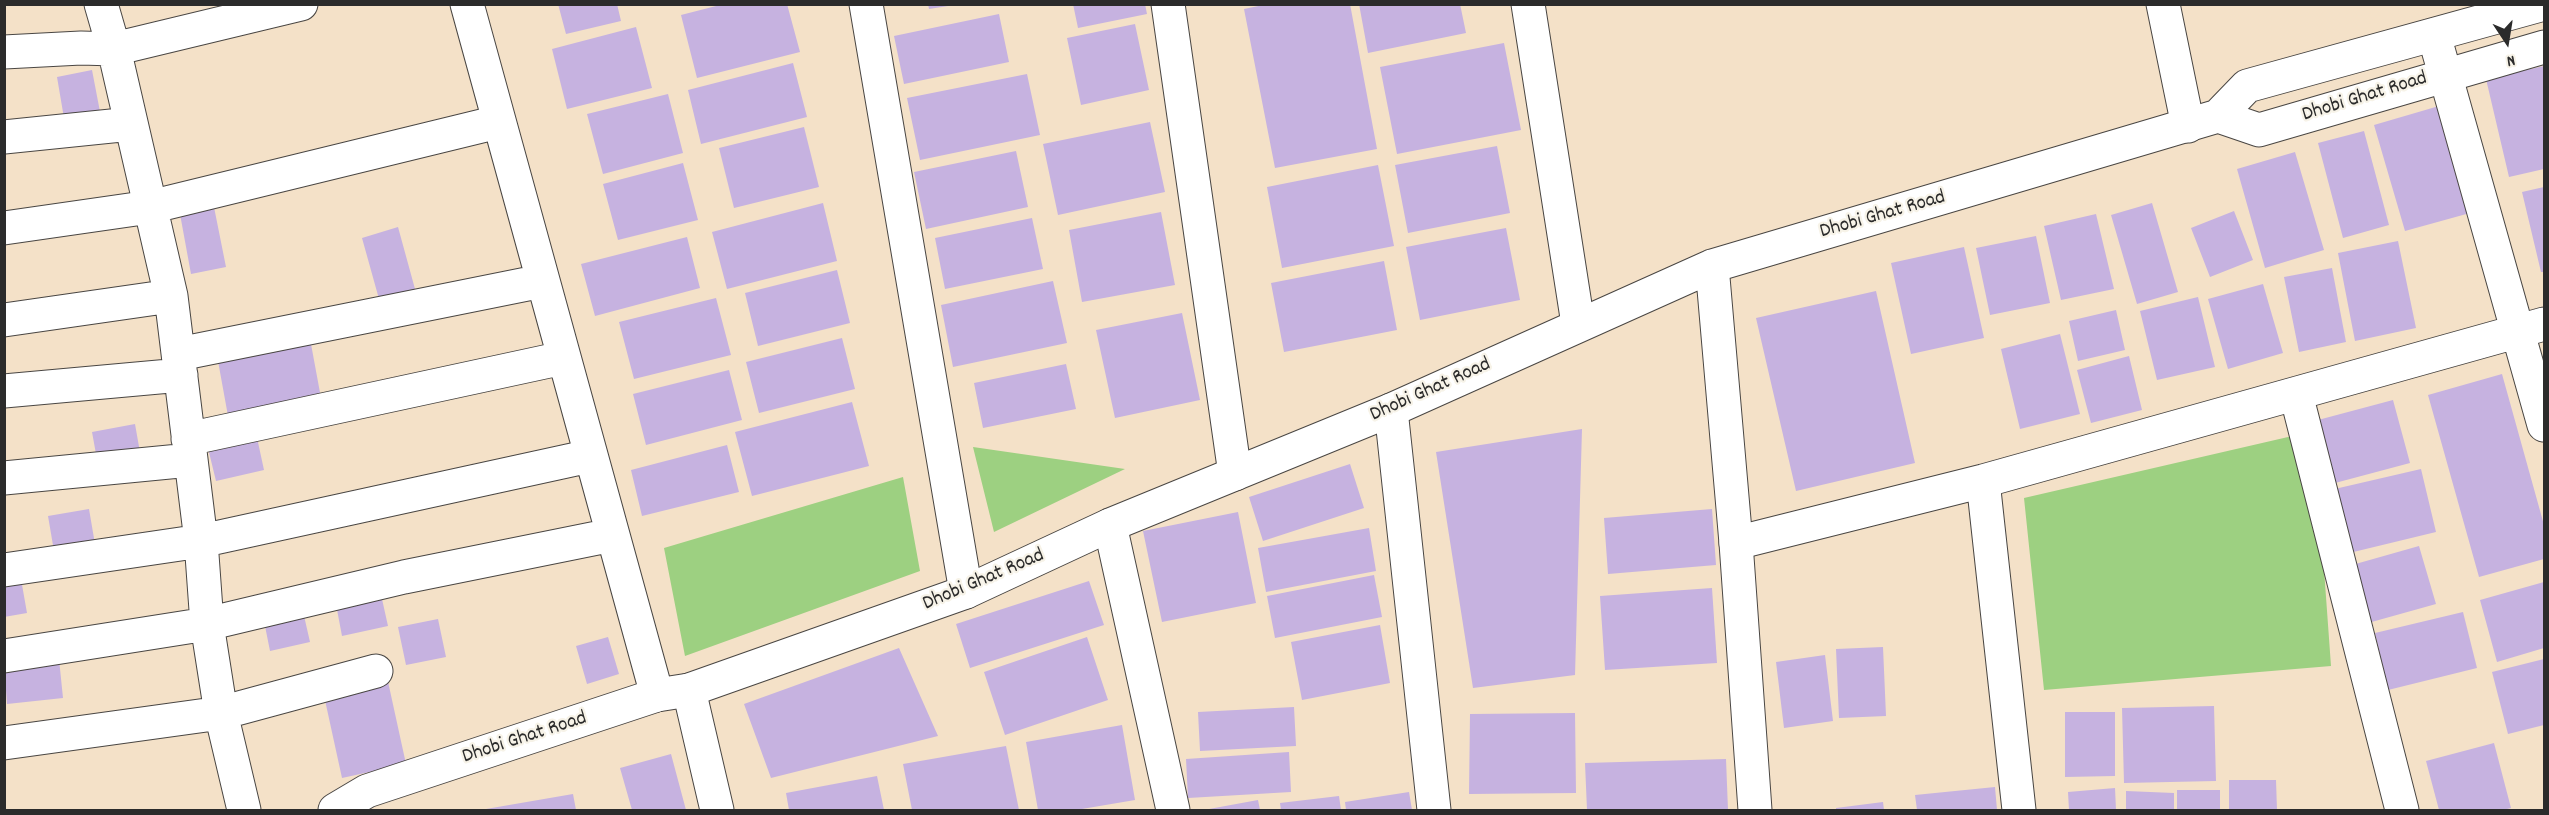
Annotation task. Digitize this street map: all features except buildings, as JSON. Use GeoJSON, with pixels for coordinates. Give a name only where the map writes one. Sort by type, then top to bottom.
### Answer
{"type":"FeatureCollection","features":[{"type":"Feature","properties":{"kind":"street"},"geometry":{"type":"LineString","coordinates":[[101,4],[114,49],[171,296],[201,541],[207,624],[220,713],[244,810]]}},
{"type":"Feature","properties":{"kind":"street"},"geometry":{"type":"LineString","coordinates":[[4,52],[81,48],[114,49],[301,4]]}},
{"type":"Feature","properties":{"kind":"street"},"geometry":{"type":"LineString","coordinates":[[467,4],[657,695]]}},
{"type":"Feature","properties":{"kind":"street"},"geometry":{"type":"LineString","coordinates":[[866,4],[966,592]]}},
{"type":"Feature","properties":{"kind":"street"},"geometry":{"type":"LineString","coordinates":[[1168,4],[1235,474]]}},
{"type":"Feature","properties":{"kind":"street"},"geometry":{"type":"LineString","coordinates":[[1528,4],[1578,324]]}},
{"type":"Feature","properties":{"kind":"street"},"geometry":{"type":"LineString","coordinates":[[2163,4],[2203,121],[2247,86],[2544,4]]}},
{"type":"Feature","properties":{"kind":"street"},"geometry":{"type":"LineString","coordinates":[[2434,35],[2531,328],[2544,425]]}},
{"type":"Feature","properties":{"kind":"street","name":"Dhobi Ghat Road"},"geometry":{"type":"LineString","coordinates":[[335,810],[369,801],[657,695],[689,690],[966,592],[1110,525],[1391,410],[1578,324],[1712,266],[2203,121],[2259,130],[2544,47]]}},
{"type":"Feature","properties":{"kind":"street"},"geometry":{"type":"LineString","coordinates":[[4,228],[150,207],[498,122]]}},
{"type":"Feature","properties":{"kind":"street"},"geometry":{"type":"LineString","coordinates":[[4,137],[131,124]]}},
{"type":"Feature","properties":{"kind":"street"},"geometry":{"type":"LineString","coordinates":[[1712,266],[1736,543],[1755,810]]}},
{"type":"Feature","properties":{"kind":"street"},"geometry":{"type":"LineString","coordinates":[[4,391],[180,364],[542,281]]}},
{"type":"Feature","properties":{"kind":"street"},"geometry":{"type":"LineString","coordinates":[[4,320],[171,296]]}},
{"type":"Feature","properties":{"kind":"street"},"geometry":{"type":"LineString","coordinates":[[1736,543],[1983,481],[2531,328]]}},
{"type":"Feature","properties":{"kind":"street"},"geometry":{"type":"LineString","coordinates":[[4,478],[189,449],[563,358]]}},
{"type":"Feature","properties":{"kind":"street"},"geometry":{"type":"LineString","coordinates":[[2296,394],[2402,810]]}},
{"type":"Feature","properties":{"kind":"street"},"geometry":{"type":"LineString","coordinates":[[1391,410],[1434,810]]}},
{"type":"Feature","properties":{"kind":"street"},"geometry":{"type":"LineString","coordinates":[[4,570],[201,541],[590,456]]}},
{"type":"Feature","properties":{"kind":"street"},"geometry":{"type":"LineString","coordinates":[[1983,481],[2019,810]]}},
{"type":"Feature","properties":{"kind":"street"},"geometry":{"type":"LineString","coordinates":[[1110,525],[1173,810]]}},
{"type":"Feature","properties":{"kind":"street"},"geometry":{"type":"LineString","coordinates":[[4,656],[207,624],[404,577],[612,535]]}},
{"type":"Feature","properties":{"kind":"street"},"geometry":{"type":"LineString","coordinates":[[4,743],[220,713],[376,671]]}},
{"type":"Feature","properties":{"kind":"street"},"geometry":{"type":"LineString","coordinates":[[689,690],[717,810]]}},
{"type":"Feature","properties":{"kind":"green space"},"geometry":{"type":"Polygon","coordinates":[[[2314,431],[2331,666],[2044,690],[2024,498],[2314,431]]]}},
{"type":"Feature","properties":{"kind":"green space"},"geometry":{"type":"Polygon","coordinates":[[[973,447],[1125,469],[994,532],[973,447]]]}},
{"type":"Feature","properties":{"kind":"green space"},"geometry":{"type":"Polygon","coordinates":[[[903,477],[920,571],[685,656],[664,548],[903,477]]]}}]}
